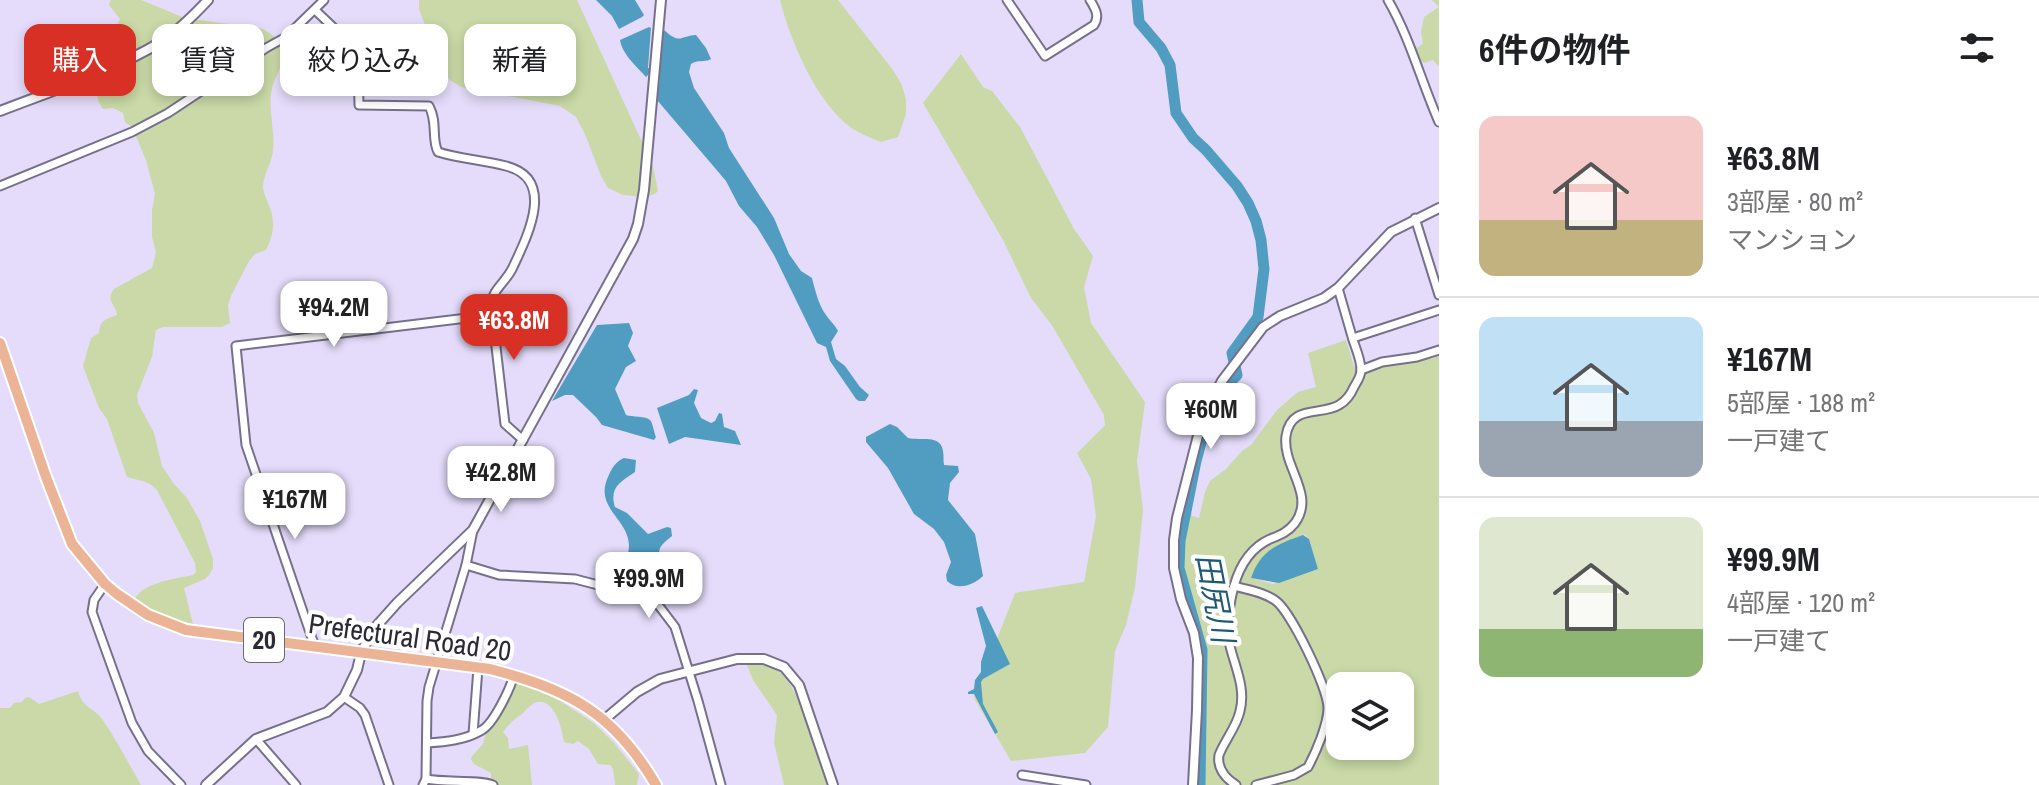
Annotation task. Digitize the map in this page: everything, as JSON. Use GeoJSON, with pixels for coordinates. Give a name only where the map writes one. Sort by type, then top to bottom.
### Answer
{"type":"FeatureCollection","features":[{"type":"Feature","properties":{"kind":"main road","name":"Prefectural Road 20"},"geometry":{"type":"LineString","coordinates":[[0,343],[72,544],[105,584],[148,615],[186,630],[514,675],[567,695],[605,719],[631,747],[656,785]]}},
{"type":"Feature","properties":{"kind":"street"},"geometry":{"type":"LineString","coordinates":[[0,111],[104,70],[164,40],[208,0]]}},
{"type":"Feature","properties":{"kind":"street"},"geometry":{"type":"LineString","coordinates":[[0,186],[132,132],[168,113],[286,37],[324,0]]}},
{"type":"Feature","properties":{"kind":"street"},"geometry":{"type":"LineString","coordinates":[[1007,0],[1045,56],[1094,25],[1097,15],[1090,0]]}},
{"type":"Feature","properties":{"kind":"street"},"geometry":{"type":"LineString","coordinates":[[1388,0],[1404,30],[1439,122]]}},
{"type":"Feature","properties":{"kind":"street"},"geometry":{"type":"LineString","coordinates":[[206,785],[256,739],[327,712],[344,697],[372,631],[473,530],[633,239],[644,190],[660,3]]}},
{"type":"Feature","properties":{"kind":"street"},"geometry":{"type":"LineString","coordinates":[[315,10],[355,48],[359,105],[429,106],[434,116],[435,147],[438,152],[509,167],[529,181],[535,200],[533,217],[513,269],[493,294],[492,315],[505,424],[523,440]]}},
{"type":"Feature","properties":{"kind":"street"},"geometry":{"type":"LineString","coordinates":[[1193,785],[1198,658],[1194,633],[1181,599],[1174,568],[1174,540],[1203,416],[1222,381],[1263,327],[1280,316],[1324,298],[1338,288],[1391,232],[1439,208]]}},
{"type":"Feature","properties":{"kind":"street"},"geometry":{"type":"LineString","coordinates":[[1415,218],[1439,295]]}},
{"type":"Feature","properties":{"kind":"street"},"geometry":{"type":"LineString","coordinates":[[1236,785],[1224,775],[1218,762],[1240,711],[1241,684],[1228,632],[1234,586],[1252,550],[1287,532],[1300,514],[1302,497],[1286,449],[1289,426],[1306,412],[1339,405],[1352,392],[1361,370],[1338,288]]}},
{"type":"Feature","properties":{"kind":"street"},"geometry":{"type":"LineString","coordinates":[[1353,338],[1439,310]]}},
{"type":"Feature","properties":{"kind":"street"},"geometry":{"type":"LineString","coordinates":[[315,647],[246,445],[236,346],[492,315]]}},
{"type":"Feature","properties":{"kind":"street"},"geometry":{"type":"LineString","coordinates":[[1361,370],[1382,362],[1439,350]]}},
{"type":"Feature","properties":{"kind":"street"},"geometry":{"type":"LineString","coordinates":[[473,530],[427,701],[424,782],[482,782],[493,785]]}},
{"type":"Feature","properties":{"kind":"street"},"geometry":{"type":"LineString","coordinates":[[466,565],[499,575],[575,579],[625,592],[651,590],[675,627],[721,785]]}},
{"type":"Feature","properties":{"kind":"street"},"geometry":{"type":"LineString","coordinates":[[105,584],[94,600],[92,612],[121,695],[148,751],[181,785]]}},
{"type":"Feature","properties":{"kind":"street"},"geometry":{"type":"LineString","coordinates":[[1234,586],[1260,593],[1279,603],[1319,677],[1327,701],[1326,718],[1308,767],[1294,775],[1256,785]]}},
{"type":"Feature","properties":{"kind":"street"},"geometry":{"type":"LineString","coordinates":[[605,719],[637,692],[660,679],[750,657],[764,659],[784,667],[799,685],[833,785]]}},
{"type":"Feature","properties":{"kind":"street"},"geometry":{"type":"LineString","coordinates":[[473,734],[478,668]]}},
{"type":"Feature","properties":{"kind":"street"},"geometry":{"type":"LineString","coordinates":[[427,743],[457,739],[482,731],[490,722],[514,675]]}},
{"type":"Feature","properties":{"kind":"street"},"geometry":{"type":"LineString","coordinates":[[344,697],[365,715],[389,785]]}},
{"type":"Feature","properties":{"kind":"street"},"geometry":{"type":"LineString","coordinates":[[256,739],[296,785]]}},
{"type":"Feature","properties":{"kind":"street"},"geometry":{"type":"LineString","coordinates":[[1022,775],[1086,785]]}},
{"type":"Feature","properties":{"kind":"green space"},"geometry":{"type":"Polygon","coordinates":[[[111,0],[141,0],[185,18],[228,24],[152,24],[152,96],[264,96],[264,30],[280,40],[280,68],[271,95],[273,150],[263,186],[273,221],[269,244],[266,250],[255,254],[249,261],[231,296],[228,305],[230,323],[222,327],[163,327],[156,330],[152,357],[137,395],[154,433],[162,466],[200,521],[213,559],[213,568],[205,579],[184,588],[193,624],[167,617],[134,600],[152,585],[193,575],[196,572],[195,563],[157,490],[147,483],[127,477],[107,419],[99,408],[83,366],[91,338],[99,333],[104,321],[117,315],[111,300],[114,289],[152,268],[156,252],[152,237],[155,194],[146,160],[123,113],[113,108],[103,109],[97,96],[136,96],[136,24],[118,24],[120,19],[109,5],[111,0]]]}},
{"type":"Feature","properties":{"kind":"green space"},"geometry":{"type":"Polygon","coordinates":[[[419,0],[577,0],[653,166],[658,191],[645,197],[623,195],[608,188],[576,117],[560,106],[508,96],[576,96],[576,24],[464,24],[464,88],[448,77],[448,24],[425,24],[419,0]]]}},
{"type":"Feature","properties":{"kind":"green space"},"geometry":{"type":"Polygon","coordinates":[[[780,0],[838,0],[902,85],[906,114],[898,137],[881,142],[853,129],[840,118],[807,70],[780,0]]]}},
{"type":"Feature","properties":{"kind":"green space"},"geometry":{"type":"Polygon","coordinates":[[[1439,7],[1439,67],[1433,60],[1424,63],[1418,59],[1416,48],[1423,44],[1421,32],[1424,17],[1439,7]]]}},
{"type":"Feature","properties":{"kind":"green space"},"geometry":{"type":"Polygon","coordinates":[[[961,54],[983,87],[992,91],[1020,127],[1074,229],[1093,256],[1084,287],[1091,323],[1145,402],[1137,461],[1143,510],[1135,588],[1126,625],[1115,651],[1108,727],[1085,753],[1011,761],[974,698],[1015,593],[1084,582],[1096,516],[1091,479],[1077,453],[1105,425],[1104,415],[1053,327],[1031,298],[1003,240],[923,103],[961,54]]]}},
{"type":"Feature","properties":{"kind":"green space"},"geometry":{"type":"Polygon","coordinates":[[[1346,340],[1354,366],[1368,372],[1390,364],[1434,358],[1439,353],[1439,785],[1199,785],[1200,646],[1180,582],[1177,548],[1190,478],[1196,478],[1190,507],[1192,516],[1199,518],[1210,481],[1251,445],[1277,410],[1298,392],[1316,387],[1308,353],[1346,340]],[[1305,535],[1272,549],[1259,562],[1251,578],[1273,584],[1318,569],[1305,535]]]}},
{"type":"Feature","properties":{"kind":"green space"},"geometry":{"type":"Polygon","coordinates":[[[746,663],[774,669],[789,682],[802,709],[827,785],[784,785],[774,743],[777,715],[753,680],[746,663]]]}},
{"type":"Feature","properties":{"kind":"green space"},"geometry":{"type":"Polygon","coordinates":[[[518,683],[554,697],[594,723],[639,774],[637,785],[615,785],[610,765],[598,764],[589,749],[578,741],[573,744],[564,742],[553,710],[543,702],[537,702],[503,732],[508,738],[509,749],[528,745],[532,785],[485,785],[491,779],[491,773],[471,759],[483,744],[486,732],[511,689],[518,683]]]}},
{"type":"Feature","properties":{"kind":"green space"},"geometry":{"type":"Polygon","coordinates":[[[78,691],[82,701],[107,727],[141,785],[0,785],[0,708],[10,708],[29,697],[39,704],[78,691]]]}},
{"type":"Feature","properties":{"kind":"water"},"geometry":{"type":"Polygon","coordinates":[[[596,0],[635,0],[644,15],[619,29],[612,16],[596,0]]]}},
{"type":"Feature","properties":{"kind":"water"},"geometry":{"type":"Polygon","coordinates":[[[649,27],[648,68],[660,68],[664,30],[677,38],[696,35],[706,48],[711,59],[691,64],[689,72],[694,88],[774,218],[789,254],[801,271],[812,278],[821,307],[838,331],[831,342],[836,359],[869,395],[865,401],[856,399],[830,361],[826,347],[817,343],[774,255],[757,227],[739,206],[726,181],[657,100],[660,77],[649,74],[646,77],[624,50],[620,40],[649,27]]]}},
{"type":"Feature","properties":{"kind":"water"},"geometry":{"type":"Polygon","coordinates":[[[629,323],[633,333],[628,346],[636,361],[626,367],[615,389],[626,415],[650,420],[656,437],[654,440],[602,425],[573,395],[552,401],[597,325],[629,323]]]}},
{"type":"Feature","properties":{"kind":"water"},"geometry":{"type":"Polygon","coordinates":[[[694,389],[698,390],[694,403],[701,418],[711,423],[719,413],[722,414],[724,427],[735,431],[741,445],[685,437],[669,444],[657,408],[689,395],[694,389]]]}},
{"type":"Feature","properties":{"kind":"water"},"geometry":{"type":"Polygon","coordinates":[[[890,424],[908,438],[938,442],[943,451],[944,465],[958,466],[959,472],[950,483],[948,500],[975,534],[983,576],[975,582],[956,586],[947,581],[951,562],[944,542],[934,529],[914,514],[888,468],[866,442],[866,437],[890,424]]]}},
{"type":"Feature","properties":{"kind":"water"},"geometry":{"type":"Polygon","coordinates":[[[624,458],[636,460],[635,472],[620,482],[615,490],[615,507],[627,513],[648,534],[671,528],[672,536],[660,550],[665,566],[620,570],[628,554],[629,542],[607,502],[605,490],[612,468],[624,458]]]}},
{"type":"Feature","properties":{"kind":"water"},"geometry":{"type":"Polygon","coordinates":[[[1303,535],[1309,539],[1318,569],[1279,583],[1251,578],[1259,561],[1271,550],[1303,535]]]}},
{"type":"Feature","properties":{"kind":"water"},"geometry":{"type":"Polygon","coordinates":[[[982,606],[1010,664],[981,682],[983,704],[998,732],[995,734],[974,694],[968,694],[974,689],[975,680],[981,672],[986,646],[976,608],[982,606]]]}},
{"type":"Feature","properties":{"kind":"waterway","name":"田尻川"},"geometry":{"type":"LineString","coordinates":[[1137,0],[1139,22],[1161,48],[1170,65],[1176,113],[1248,203],[1261,240],[1264,269],[1258,317],[1232,353],[1237,375],[1208,416],[1180,541],[1179,568],[1202,650],[1200,785]]}}]}
